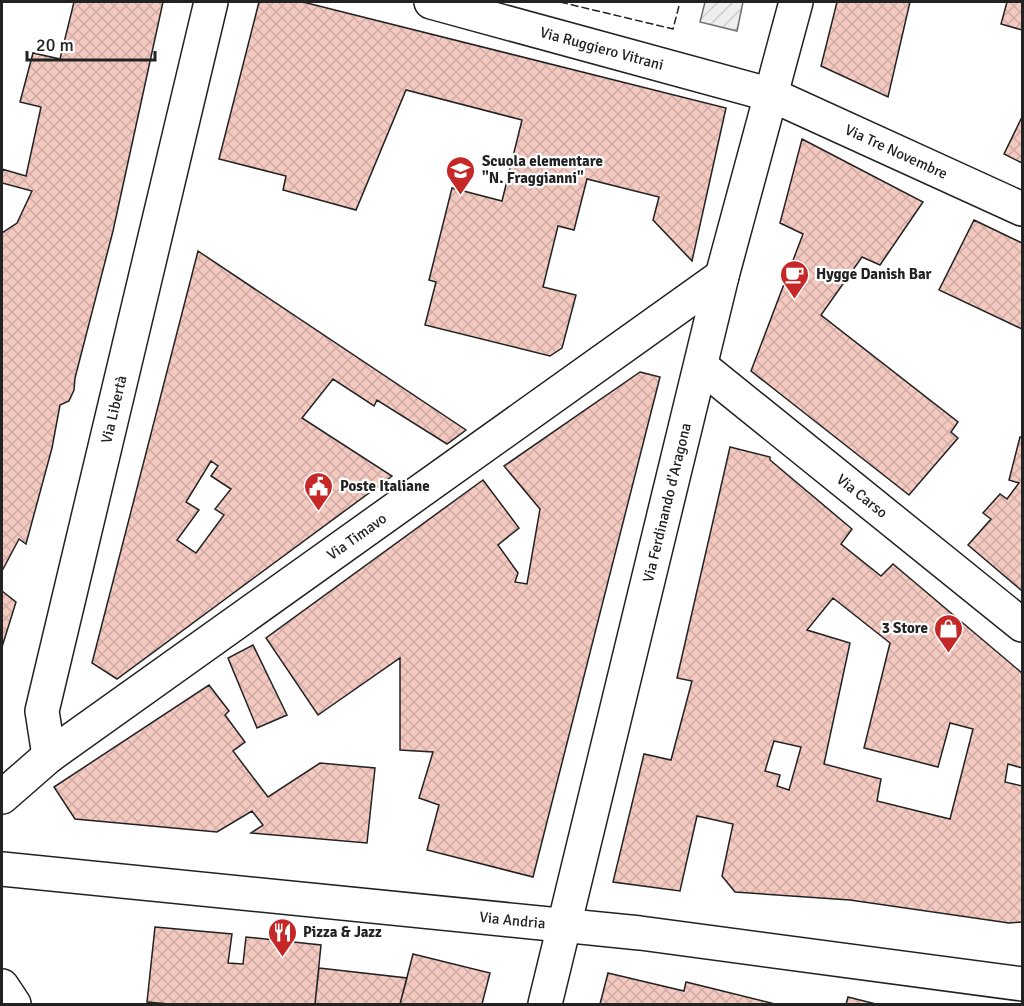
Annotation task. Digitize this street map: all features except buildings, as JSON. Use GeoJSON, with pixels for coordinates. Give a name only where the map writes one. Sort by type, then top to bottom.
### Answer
{"type":"FeatureCollection","features":[{"type":"Feature","properties":{"kind":"street","name":"Via Libertà"},"geometry":{"type":"LineString","coordinates":[[49,756],[42,711],[212,2]]}},
{"type":"Feature","properties":{"kind":"street","name":"Via Ruggiero Vitrani"},"geometry":{"type":"LineString","coordinates":[[431,2],[772,95]]}},
{"type":"Feature","properties":{"kind":"street","name":"Via Ferdinando d'Aragona"},"geometry":{"type":"LineString","coordinates":[[545,1005],[722,276],[796,2]]}},
{"type":"Feature","properties":{"kind":"street","name":"Via Tre Novembre"},"geometry":{"type":"LineString","coordinates":[[772,95],[1023,209]]}},
{"type":"Feature","properties":{"kind":"street","name":"Via Timavo"},"geometry":{"type":"LineString","coordinates":[[49,756],[722,276]]}},
{"type":"Feature","properties":{"kind":"street","name":"Via Carso"},"geometry":{"type":"LineString","coordinates":[[701,366],[1023,625]]}},
{"type":"Feature","properties":{"kind":"street"},"geometry":{"type":"LineString","coordinates":[[2,797],[49,756]]}},
{"type":"Feature","properties":{"kind":"street","name":"Via Andria"},"geometry":{"type":"LineString","coordinates":[[2,869],[640,933],[1023,984]]}},
{"type":"Feature","properties":{"kind":"street"},"geometry":{"type":"LineString","coordinates":[[2,986],[14,1005]]}},
{"type":"Feature","properties":{"kind":"shaded area"},"geometry":{"type":"Polygon","coordinates":[[[705,2],[743,2],[737,31],[700,22],[705,2]]]}},
{"type":"Feature","properties":{"kind":"fence"},"geometry":{"type":"LineString","coordinates":[[560,2],[673,29],[680,2]]}},
{"type":"Feature","properties":{"kind":"place","name":"Scuola elementare \"N. Fraggianni\""},"geometry":{"type":"Point","coordinates":[461,196]}},
{"type":"Feature","properties":{"kind":"place","name":"Hygge Danish Bar"},"geometry":{"type":"Point","coordinates":[795,300]}},
{"type":"Feature","properties":{"kind":"place","name":"Poste Italiane"},"geometry":{"type":"Point","coordinates":[319,512]}},
{"type":"Feature","properties":{"kind":"place","name":"3 Store"},"geometry":{"type":"Point","coordinates":[949,654]}},
{"type":"Feature","properties":{"kind":"place","name":"Pizza & Jazz"},"geometry":{"type":"Point","coordinates":[282,958]}}]}
